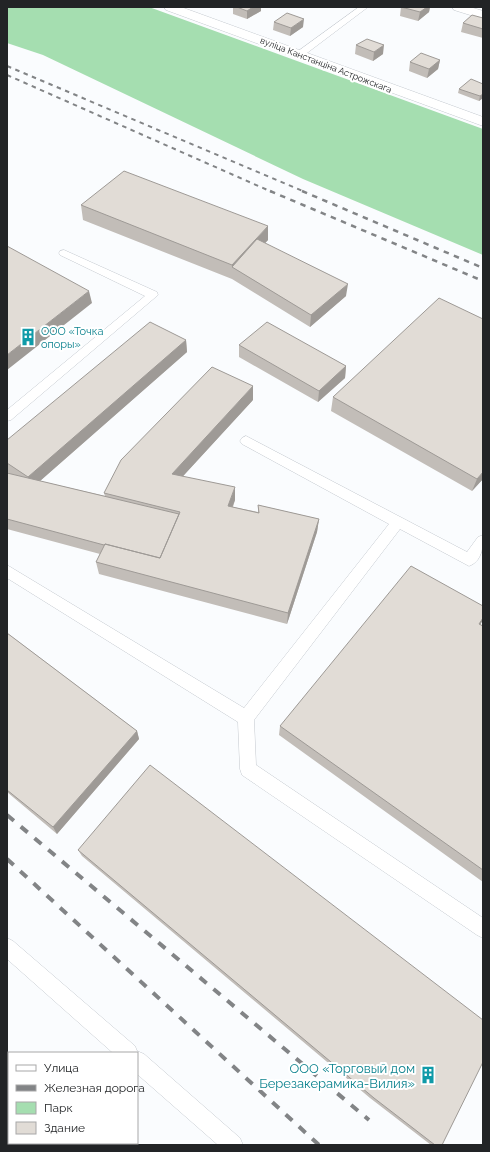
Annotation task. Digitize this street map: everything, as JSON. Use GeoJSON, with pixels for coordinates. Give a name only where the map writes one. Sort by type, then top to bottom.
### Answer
{"type":"FeatureCollection","features":[{"type":"Feature","properties":{"kind":"street","name":"вуліца Канстанціна Астрожскага"},"geometry":{"type":"LineString","coordinates":[[170,7],[483,122]]}},
{"type":"Feature","properties":{"kind":"street"},"geometry":{"type":"LineString","coordinates":[[458,7],[483,15]]}},
{"type":"Feature","properties":{"kind":"lane"},"geometry":{"type":"LineString","coordinates":[[300,54],[364,7]]}},
{"type":"Feature","properties":{"kind":"lane"},"geometry":{"type":"LineString","coordinates":[[7,417],[153,295],[64,253]]}},
{"type":"Feature","properties":{"kind":"lane"},"geometry":{"type":"LineString","coordinates":[[246,441],[469,560],[483,541]]}},
{"type":"Feature","properties":{"kind":"lane"},"geometry":{"type":"LineString","coordinates":[[398,522],[246,718],[248,769],[483,930]]}},
{"type":"Feature","properties":{"kind":"lane"},"geometry":{"type":"LineString","coordinates":[[7,571],[246,718]]}},
{"type":"Feature","properties":{"kind":"lane"},"geometry":{"type":"LineString","coordinates":[[7,947],[127,1052]]}},
{"type":"Feature","properties":{"kind":"lane"},"geometry":{"type":"LineString","coordinates":[[138,1062],[233,1145]]}},
{"type":"Feature","properties":{"kind":"green space"},"geometry":{"type":"Polygon","coordinates":[[[7,7],[149,7],[483,129],[483,255],[303,179],[43,55],[7,43],[7,7]]]}},
{"type":"Feature","properties":{"kind":"building"},"geometry":{"type":"Polygon","coordinates":[[[237,7],[253,7],[247,11],[237,7]]]}},
{"type":"Feature","properties":{"kind":"building"},"geometry":{"type":"Polygon","coordinates":[[[401,7],[427,7],[420,12],[401,7]]]}},
{"type":"Feature","properties":{"kind":"building"},"geometry":{"type":"Polygon","coordinates":[[[287,13],[304,19],[291,28],[274,22],[287,13]]]}},
{"type":"Feature","properties":{"kind":"building"},"geometry":{"type":"Polygon","coordinates":[[[472,15],[483,18],[483,29],[463,23],[472,15]]]}},
{"type":"Feature","properties":{"kind":"building"},"geometry":{"type":"Polygon","coordinates":[[[367,39],[384,45],[374,52],[356,45],[367,39]]]}},
{"type":"Feature","properties":{"kind":"building"},"geometry":{"type":"Polygon","coordinates":[[[421,53],[440,60],[429,69],[410,62],[421,53]]]}},
{"type":"Feature","properties":{"kind":"building"},"geometry":{"type":"Polygon","coordinates":[[[471,79],[483,84],[483,94],[480,96],[459,89],[471,79]]]}},
{"type":"Feature","properties":{"kind":"building"},"geometry":{"type":"Polygon","coordinates":[[[124,171],[268,226],[232,265],[81,205],[124,171]]]}},
{"type":"Feature","properties":{"kind":"building"},"geometry":{"type":"Polygon","coordinates":[[[257,239],[348,284],[311,315],[232,267],[257,239]]]}},
{"type":"Feature","properties":{"kind":"building","name":"ООО «Точка опоры»"},"geometry":{"type":"Polygon","coordinates":[[[7,246],[89,291],[7,355],[7,246]]]}},
{"type":"Feature","properties":{"kind":"building"},"geometry":{"type":"Polygon","coordinates":[[[439,298],[483,319],[483,472],[477,479],[333,397],[439,298]]]}},
{"type":"Feature","properties":{"kind":"building"},"geometry":{"type":"Polygon","coordinates":[[[150,322],[186,340],[28,477],[7,463],[7,440],[150,322]]]}},
{"type":"Feature","properties":{"kind":"building"},"geometry":{"type":"Polygon","coordinates":[[[267,322],[346,366],[319,391],[239,345],[267,322]]]}},
{"type":"Feature","properties":{"kind":"building"},"geometry":{"type":"Polygon","coordinates":[[[212,367],[253,386],[172,474],[235,487],[228,506],[259,513],[258,505],[319,519],[288,613],[96,562],[105,544],[160,558],[180,512],[104,493],[121,460],[212,367]]]}},
{"type":"Feature","properties":{"kind":"building"},"geometry":{"type":"Polygon","coordinates":[[[7,473],[179,514],[160,558],[105,544],[104,545],[7,519],[7,473]]]}},
{"type":"Feature","properties":{"kind":"building"},"geometry":{"type":"Polygon","coordinates":[[[411,566],[483,606],[483,618],[479,624],[483,626],[483,870],[280,726],[411,566]]]}},
{"type":"Feature","properties":{"kind":"building"},"geometry":{"type":"Polygon","coordinates":[[[7,633],[137,731],[53,827],[7,790],[7,633]]]}},
{"type":"Feature","properties":{"kind":"building"},"geometry":{"type":"Polygon","coordinates":[[[150,765],[483,1020],[483,1062],[442,1145],[435,1145],[374,1098],[78,850],[150,765]]]}},
{"type":"Feature","properties":{"kind":"railway"},"geometry":{"type":"LineString","coordinates":[[7,66],[305,192]]}},
{"type":"Feature","properties":{"kind":"railway"},"geometry":{"type":"LineString","coordinates":[[7,75],[272,192]]}},
{"type":"Feature","properties":{"kind":"railway"},"geometry":{"type":"LineString","coordinates":[[270,191],[483,281]]}},
{"type":"Feature","properties":{"kind":"railway"},"geometry":{"type":"LineString","coordinates":[[302,191],[483,268]]}},
{"type":"Feature","properties":{"kind":"railway"},"geometry":{"type":"LineString","coordinates":[[7,815],[369,1120]]}},
{"type":"Feature","properties":{"kind":"railway"},"geometry":{"type":"LineString","coordinates":[[7,859],[319,1145]]}},
{"type":"Feature","properties":{"kind":"place","name":"ООО «Точка опоры»"},"geometry":{"type":"Point","coordinates":[28,337]}},
{"type":"Feature","properties":{"kind":"place","name":"ООО «Торговый дом Березакерамика-Вилия»"},"geometry":{"type":"Point","coordinates":[428,1075]}}]}
